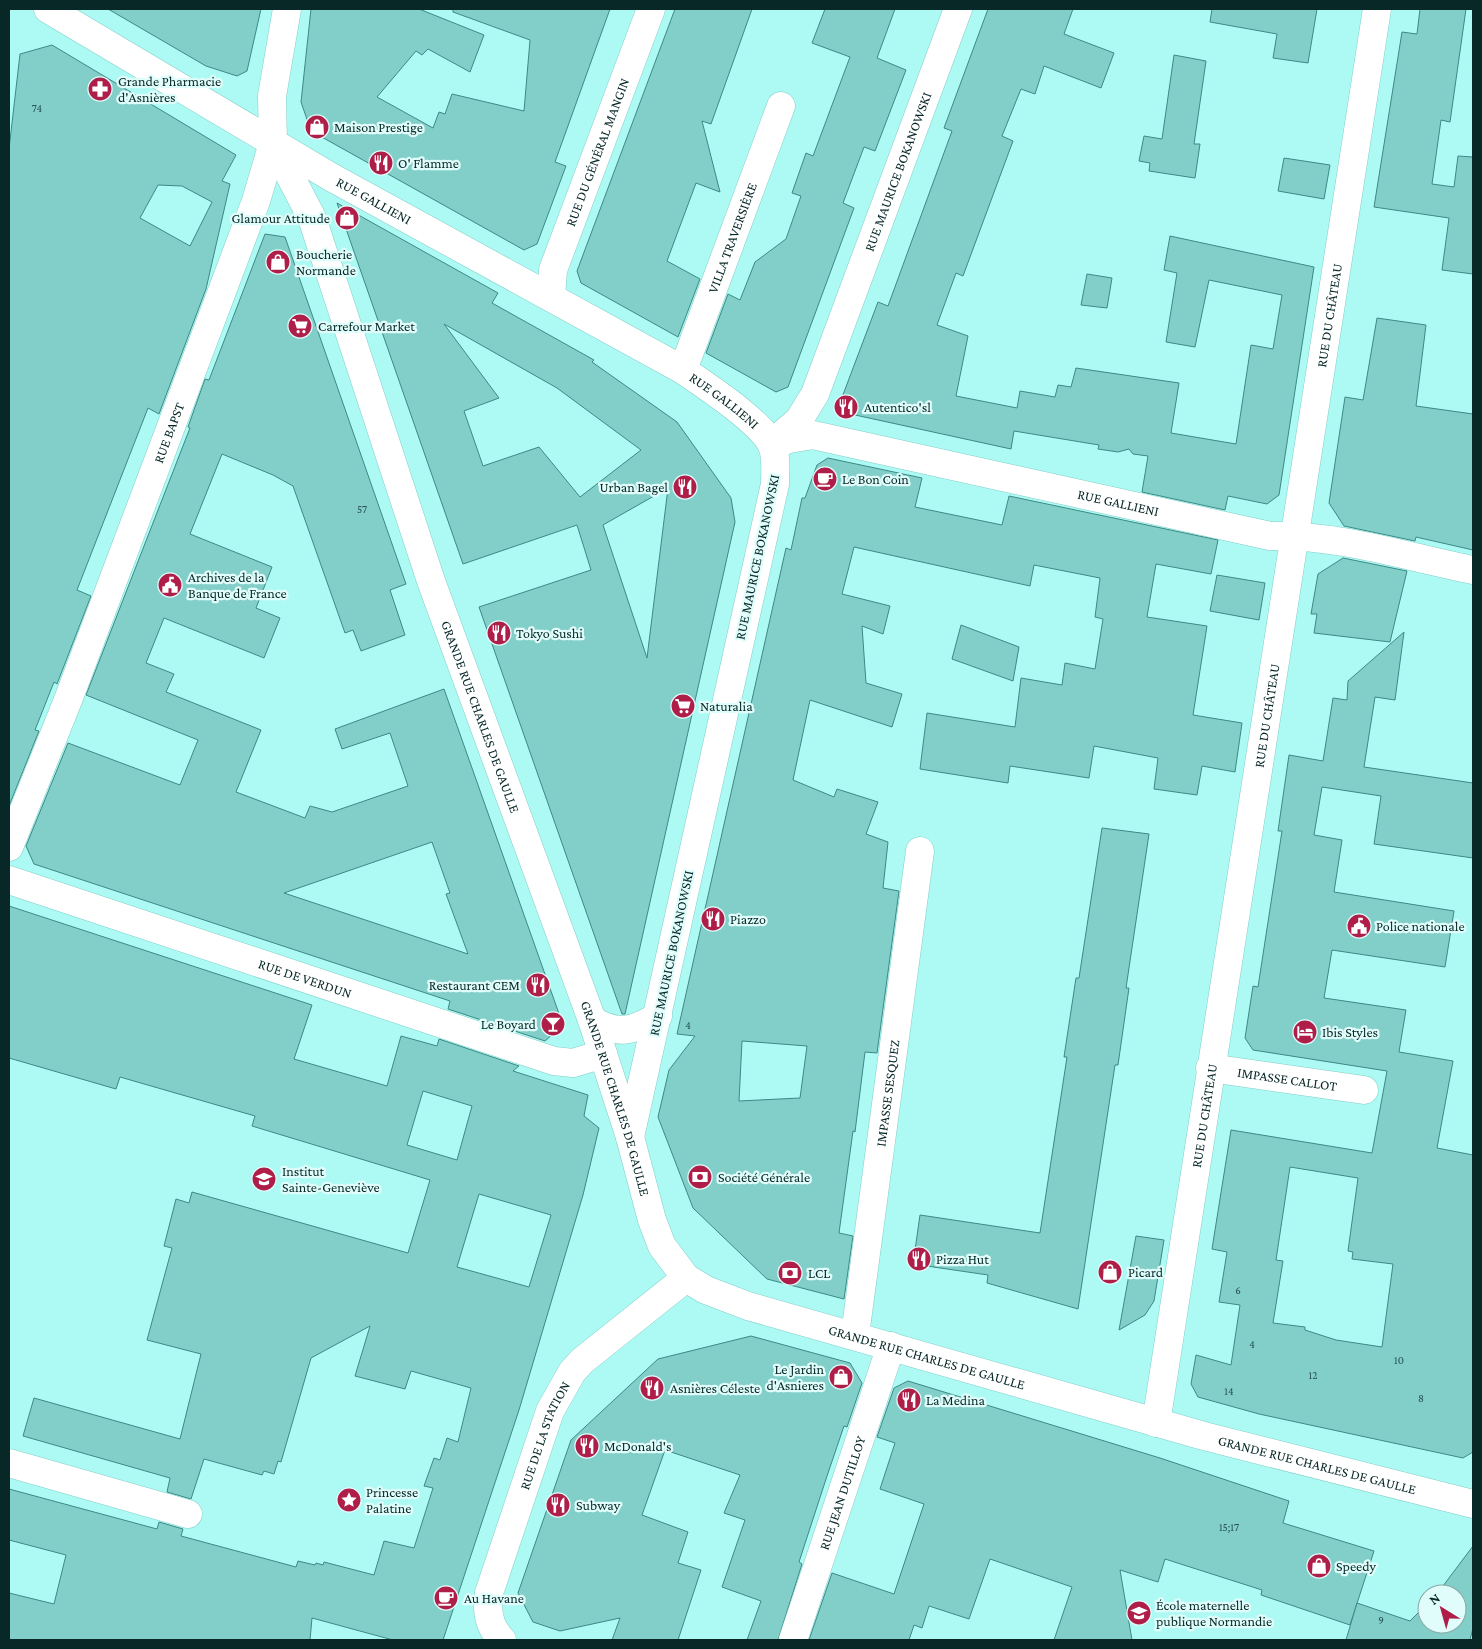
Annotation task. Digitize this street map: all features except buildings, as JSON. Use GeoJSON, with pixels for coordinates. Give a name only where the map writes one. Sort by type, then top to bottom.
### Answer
{"type":"FeatureCollection","features":[{"type":"Feature","properties":{"kind":"street","name":"RUE GALLIENI"},"geometry":{"type":"LineString","coordinates":[[48,9],[273,143],[683,370],[726,400],[753,423],[772,445],[788,438],[813,435],[1270,536],[1295,535],[1322,538],[1473,570]]}},
{"type":"Feature","properties":{"kind":"street","name":"RUE BAPST"},"geometry":{"type":"LineString","coordinates":[[9,847],[68,700],[256,201],[273,143],[272,96],[287,9]]}},
{"type":"Feature","properties":{"kind":"street","name":"RUE DU GÉNÉRAL MANGIN"},"geometry":{"type":"LineString","coordinates":[[551,296],[553,270],[651,9]]}},
{"type":"Feature","properties":{"kind":"street","name":"RUE MAURICE BOKANOWSKI"},"geometry":{"type":"LineString","coordinates":[[630,1137],[775,484],[776,464],[772,445],[799,420],[815,394],[958,9]]}},
{"type":"Feature","properties":{"kind":"street","name":"RUE DU CHÂTEAU"},"geometry":{"type":"LineString","coordinates":[[1156,1423],[1377,9]]}},
{"type":"Feature","properties":{"kind":"street","name":"VILLA TRAVERSIÈRE"},"geometry":{"type":"LineString","coordinates":[[683,370],[781,106]]}},
{"type":"Feature","properties":{"kind":"street","name":"GRANDE RUE CHARLES DE GAULLE"},"geometry":{"type":"LineString","coordinates":[[273,143],[312,218],[432,581],[592,1020],[630,1137],[652,1220],[662,1246],[686,1278],[706,1290],[748,1306],[855,1334],[1156,1423],[1473,1504]]}},
{"type":"Feature","properties":{"kind":"street","name":"IMPASSE SESQUEZ"},"geometry":{"type":"LineString","coordinates":[[855,1334],[920,851]]}},
{"type":"Feature","properties":{"kind":"street","name":"RUE DE VERDUN"},"geometry":{"type":"LineString","coordinates":[[9,880],[554,1061],[573,1063],[603,1054]]}},
{"type":"Feature","properties":{"kind":"street"},"geometry":{"type":"LineString","coordinates":[[592,1020],[604,1027],[618,1031],[644,1025],[658,1016]]}},
{"type":"Feature","properties":{"kind":"street","name":"IMPASSE CALLOT"},"geometry":{"type":"LineString","coordinates":[[1210,1068],[1364,1090]]}},
{"type":"Feature","properties":{"kind":"street","name":"RUE DE LA STATION"},"geometry":{"type":"LineString","coordinates":[[502,1640],[490,1622],[487,1608],[489,1593],[550,1411],[572,1372],[582,1361],[686,1278]]}},
{"type":"Feature","properties":{"kind":"street","name":"RUE JEAN DUTILLOY"},"geometry":{"type":"LineString","coordinates":[[793,1640],[892,1346]]}},
{"type":"Feature","properties":{"kind":"street"},"geometry":{"type":"LineString","coordinates":[[9,1463],[188,1514]]}},
{"type":"Feature","properties":{"kind":"place","name":"Grande Pharmacie d'Asnières"},"geometry":{"type":"Point","coordinates":[100,89]}},
{"type":"Feature","properties":{"kind":"place","name":"Maison Prestige"},"geometry":{"type":"Point","coordinates":[317,127]}},
{"type":"Feature","properties":{"kind":"place","name":"O' Flamme"},"geometry":{"type":"Point","coordinates":[381,163]}},
{"type":"Feature","properties":{"kind":"place","name":"Glamour Attitude"},"geometry":{"type":"Point","coordinates":[347,218]}},
{"type":"Feature","properties":{"kind":"place","name":"Boucherie Normande"},"geometry":{"type":"Point","coordinates":[278,262]}},
{"type":"Feature","properties":{"kind":"place","name":"Carrefour Market"},"geometry":{"type":"Point","coordinates":[300,326]}},
{"type":"Feature","properties":{"kind":"place","name":"Autentico'sl"},"geometry":{"type":"Point","coordinates":[846,407]}},
{"type":"Feature","properties":{"kind":"place","name":"Le Bon Coin"},"geometry":{"type":"Point","coordinates":[825,479]}},
{"type":"Feature","properties":{"kind":"place","name":"Urban Bagel"},"geometry":{"type":"Point","coordinates":[685,487]}},
{"type":"Feature","properties":{"kind":"place","name":"Archives de la Banque de France"},"geometry":{"type":"Point","coordinates":[170,585]}},
{"type":"Feature","properties":{"kind":"place","name":"Tokyo Sushi"},"geometry":{"type":"Point","coordinates":[499,633]}},
{"type":"Feature","properties":{"kind":"place","name":"Naturalia"},"geometry":{"type":"Point","coordinates":[683,706]}},
{"type":"Feature","properties":{"kind":"place","name":"Piazzo"},"geometry":{"type":"Point","coordinates":[713,919]}},
{"type":"Feature","properties":{"kind":"place","name":"Police nationale"},"geometry":{"type":"Point","coordinates":[1359,926]}},
{"type":"Feature","properties":{"kind":"place","name":"Restaurant CEM"},"geometry":{"type":"Point","coordinates":[538,985]}},
{"type":"Feature","properties":{"kind":"place","name":"Le Boyard"},"geometry":{"type":"Point","coordinates":[553,1024]}},
{"type":"Feature","properties":{"kind":"place","name":"Ibis Styles"},"geometry":{"type":"Point","coordinates":[1305,1032]}},
{"type":"Feature","properties":{"kind":"place","name":"Société Générale"},"geometry":{"type":"Point","coordinates":[700,1177]}},
{"type":"Feature","properties":{"kind":"place","name":"Institut Sainte-Geneviève"},"geometry":{"type":"Point","coordinates":[264,1179]}},
{"type":"Feature","properties":{"kind":"place","name":"Pizza Hut"},"geometry":{"type":"Point","coordinates":[919,1259]}},
{"type":"Feature","properties":{"kind":"place","name":"Picard"},"geometry":{"type":"Point","coordinates":[1110,1272]}},
{"type":"Feature","properties":{"kind":"place","name":"LCL"},"geometry":{"type":"Point","coordinates":[790,1273]}},
{"type":"Feature","properties":{"kind":"place","name":"Le Jardin d'Asnieres"},"geometry":{"type":"Point","coordinates":[841,1377]}},
{"type":"Feature","properties":{"kind":"place","name":"Asnières Céleste"},"geometry":{"type":"Point","coordinates":[652,1388]}},
{"type":"Feature","properties":{"kind":"place","name":"La Medina"},"geometry":{"type":"Point","coordinates":[909,1400]}},
{"type":"Feature","properties":{"kind":"place","name":"McDonald's"},"geometry":{"type":"Point","coordinates":[587,1446]}},
{"type":"Feature","properties":{"kind":"place","name":"Princesse Palatine"},"geometry":{"type":"Point","coordinates":[349,1500]}},
{"type":"Feature","properties":{"kind":"place","name":"Subway"},"geometry":{"type":"Point","coordinates":[558,1505]}},
{"type":"Feature","properties":{"kind":"place","name":"Speedy"},"geometry":{"type":"Point","coordinates":[1319,1566]}},
{"type":"Feature","properties":{"kind":"place","name":"Au Havane"},"geometry":{"type":"Point","coordinates":[446,1598]}},
{"type":"Feature","properties":{"kind":"place","name":"École maternelle publique Normandie"},"geometry":{"type":"Point","coordinates":[1139,1613]}}]}
